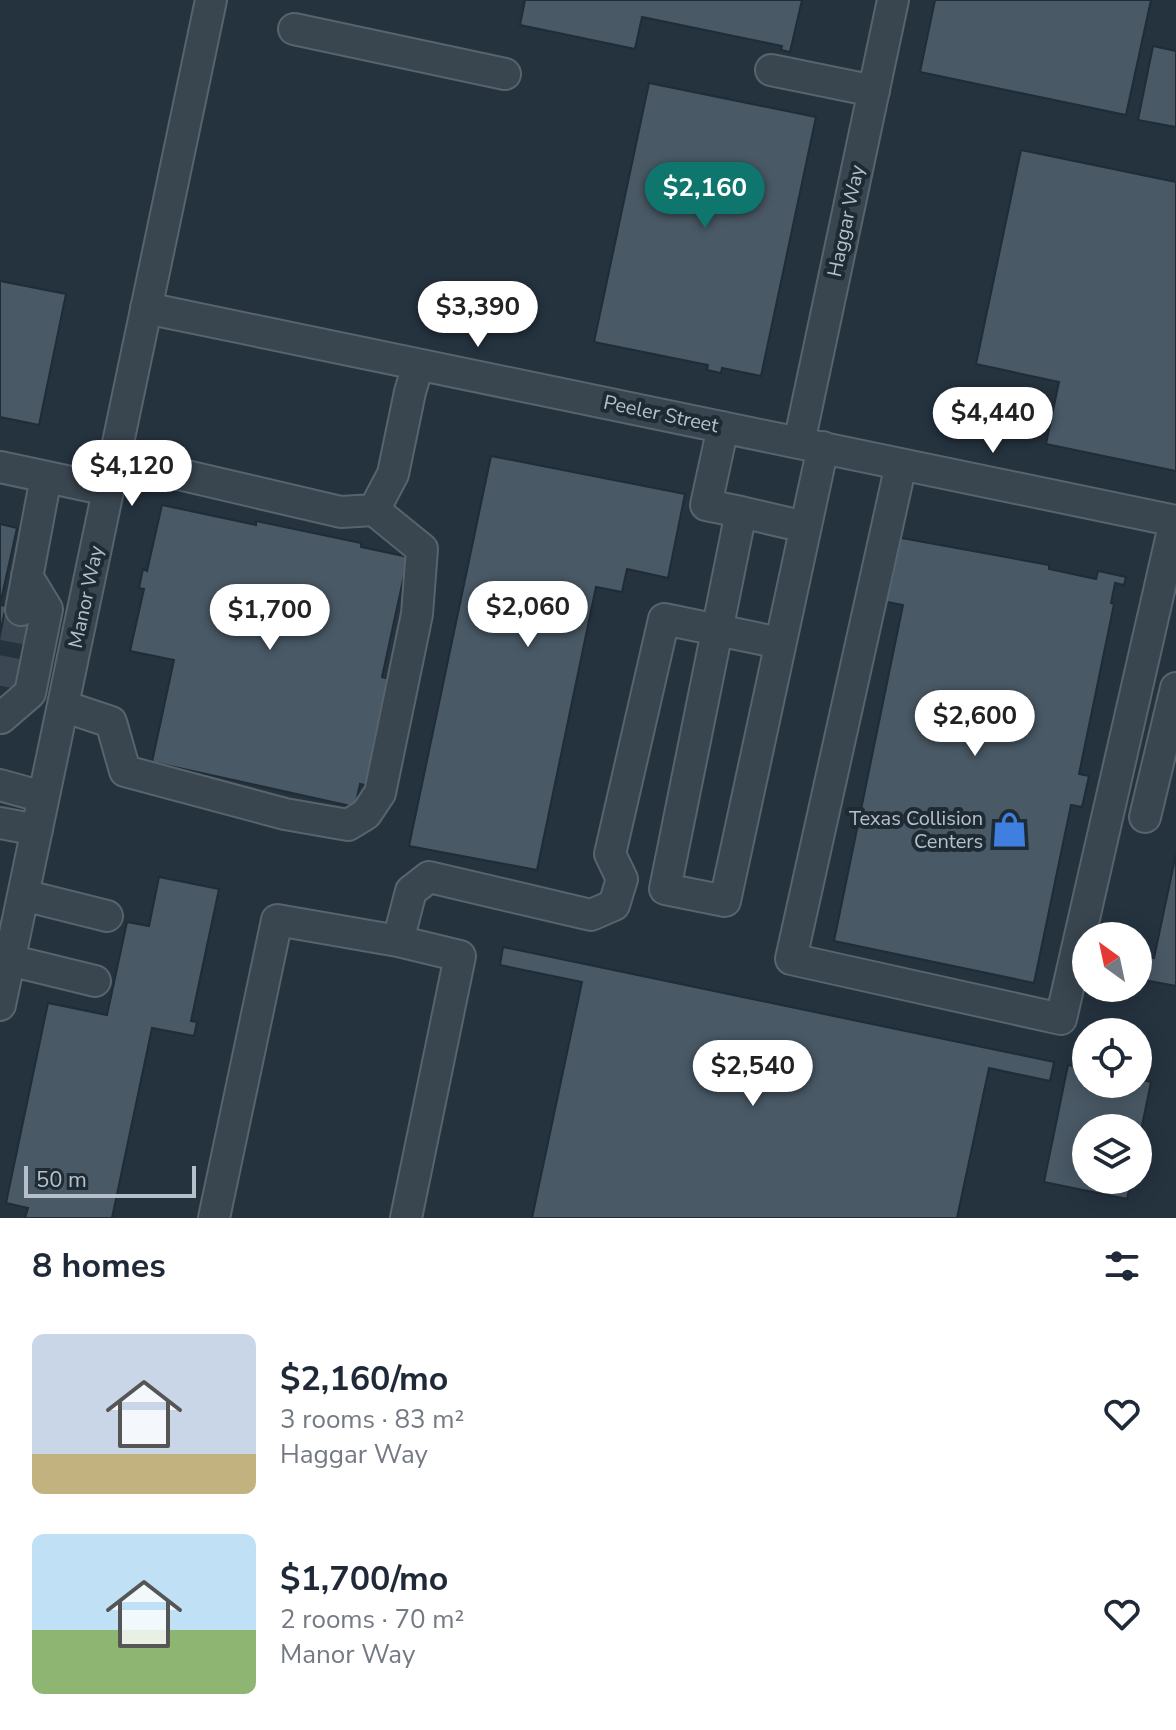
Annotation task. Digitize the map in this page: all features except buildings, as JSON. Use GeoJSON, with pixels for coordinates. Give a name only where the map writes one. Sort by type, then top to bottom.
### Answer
{"type":"FeatureCollection","features":[{"type":"Feature","properties":{"kind":"street","name":"Manor Way"},"geometry":{"type":"LineString","coordinates":[[0,1005],[211,0]]}},
{"type":"Feature","properties":{"kind":"street","name":"Haggar Way"},"geometry":{"type":"LineString","coordinates":[[665,889],[725,901],[805,527],[811,445],[893,0]]}},
{"type":"Feature","properties":{"kind":"street"},"geometry":{"type":"LineString","coordinates":[[294,29],[505,74]]}},
{"type":"Feature","properties":{"kind":"street"},"geometry":{"type":"LineString","coordinates":[[771,70],[874,91]]}},
{"type":"Feature","properties":{"kind":"street","name":"Peeler Street"},"geometry":{"type":"LineString","coordinates":[[146,308],[1176,521]]}},
{"type":"Feature","properties":{"kind":"street"},"geometry":{"type":"LineString","coordinates":[[374,510],[393,474],[418,365]]}},
{"type":"Feature","properties":{"kind":"street"},"geometry":{"type":"LineString","coordinates":[[723,427],[706,505],[805,527]]}},
{"type":"Feature","properties":{"kind":"street"},"geometry":{"type":"LineString","coordinates":[[63,706],[111,722],[125,771],[285,814],[348,825],[366,814],[380,793],[417,614],[422,549],[374,510],[341,512],[114,459]]}},
{"type":"Feature","properties":{"kind":"street"},"geometry":{"type":"LineString","coordinates":[[901,464],[791,959],[1061,1019],[1176,521]]}},
{"type":"Feature","properties":{"kind":"street"},"geometry":{"type":"LineString","coordinates":[[0,467],[108,490]]}},
{"type":"Feature","properties":{"kind":"street"},"geometry":{"type":"LineString","coordinates":[[21,610],[46,477]]}},
{"type":"Feature","properties":{"kind":"street"},"geometry":{"type":"LineString","coordinates":[[622,879],[665,889],[741,512]]}},
{"type":"Feature","properties":{"kind":"street"},"geometry":{"type":"LineString","coordinates":[[1,720],[30,693],[47,609],[27,576]]}},
{"type":"Feature","properties":{"kind":"street"},"geometry":{"type":"LineString","coordinates":[[398,941],[411,891],[429,877],[591,915],[614,905],[622,879],[610,854],[664,619],[780,643]]}},
{"type":"Feature","properties":{"kind":"street"},"geometry":{"type":"LineString","coordinates":[[1,720],[7,687]]}},
{"type":"Feature","properties":{"kind":"street"},"geometry":{"type":"LineString","coordinates":[[1145,817],[1176,688]]}},
{"type":"Feature","properties":{"kind":"street"},"geometry":{"type":"LineString","coordinates":[[0,785],[43,797]]}},
{"type":"Feature","properties":{"kind":"street"},"geometry":{"type":"LineString","coordinates":[[0,823],[37,830]]}},
{"type":"Feature","properties":{"kind":"street"},"geometry":{"type":"LineString","coordinates":[[23,895],[107,916]]}},
{"type":"Feature","properties":{"kind":"street"},"geometry":{"type":"LineString","coordinates":[[214,1218],[277,920],[398,941],[460,956],[406,1218]]}},
{"type":"Feature","properties":{"kind":"street"},"geometry":{"type":"LineString","coordinates":[[9,960],[95,981]]}},
{"type":"Feature","properties":{"kind":"tunnel"},"geometry":{"type":"LineString","coordinates":[[7,687],[21,610]]}},
{"type":"Feature","properties":{"kind":"place","name":"Texas Collision Centers"},"geometry":{"type":"Point","coordinates":[1009,830]}}]}
